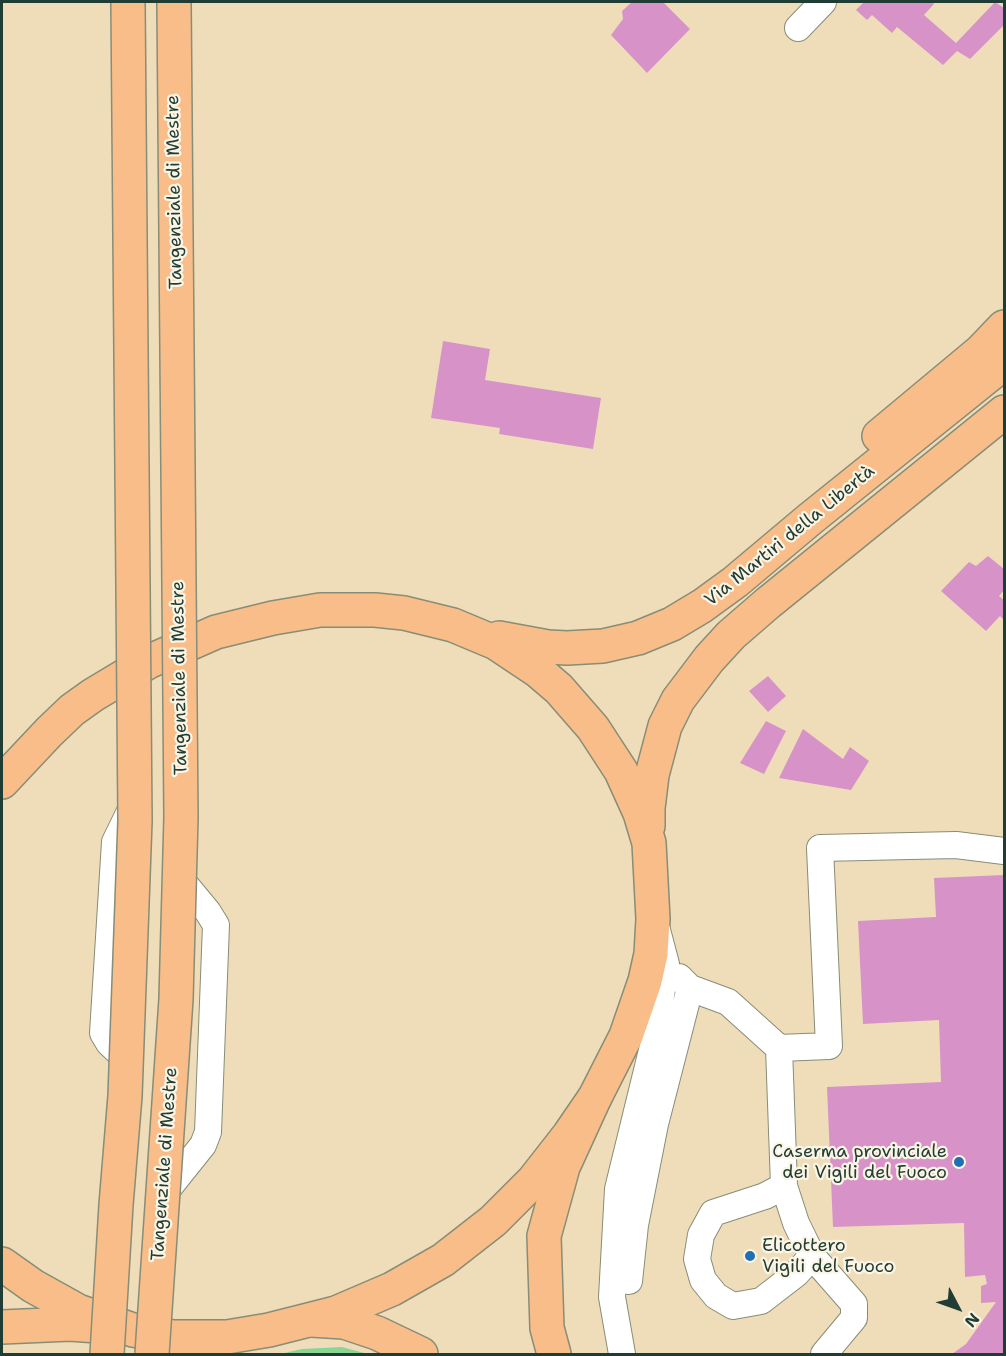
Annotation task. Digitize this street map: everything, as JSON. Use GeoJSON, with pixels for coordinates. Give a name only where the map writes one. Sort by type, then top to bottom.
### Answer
{"type":"FeatureCollection","features":[{"type":"Feature","properties":{"kind":"main road"},"geometry":{"type":"LineString","coordinates":[[107,1354],[126,1059],[135,802],[128,2]]}},
{"type":"Feature","properties":{"kind":"main road","name":"Tangenziale di Mestre"},"geometry":{"type":"LineString","coordinates":[[142,1342],[163,1195],[176,999],[179,877],[180,718],[174,2]]}},
{"type":"Feature","properties":{"kind":"main road"},"geometry":{"type":"LineString","coordinates":[[810,519],[875,439],[981,351],[1005,327]]}},
{"type":"Feature","properties":{"kind":"main road","name":"Via Martiri della Libertà"},"geometry":{"type":"LineString","coordinates":[[477,634],[548,647],[567,648],[603,646],[638,638],[672,624],[735,582],[1005,363]]}},
{"type":"Feature","properties":{"kind":"main road","name":"Via Martiri della Libertà"},"geometry":{"type":"LineString","coordinates":[[649,843],[648,808],[652,775],[665,726],[678,700],[709,659],[731,635],[878,513],[1004,422]]}},
{"type":"Feature","properties":{"kind":"main road"},"geometry":{"type":"LineString","coordinates":[[2,782],[48,732],[72,710],[148,662],[216,632],[285,615],[347,609],[404,613],[453,625],[496,643],[538,671],[559,689],[593,728],[621,771],[640,813],[649,843],[653,919],[651,954],[645,981],[626,1036],[563,1167],[544,1236],[547,1328],[554,1354]]}},
{"type":"Feature","properties":{"kind":"main road"},"geometry":{"type":"LineString","coordinates":[[2,1327],[70,1324],[142,1342],[173,1337],[227,1336],[269,1330],[345,1309],[392,1289],[444,1260],[493,1221],[534,1181],[595,1097]]}},
{"type":"Feature","properties":{"kind":"main road"},"geometry":{"type":"LineString","coordinates":[[2,1264],[33,1286],[142,1342]]}},
{"type":"Feature","properties":{"kind":"main road"},"geometry":{"type":"LineString","coordinates":[[311,1320],[344,1322],[377,1333],[421,1354]]}},
{"type":"Feature","properties":{"kind":"street"},"geometry":{"type":"LineString","coordinates":[[798,28],[823,2]]}},
{"type":"Feature","properties":{"kind":"street"},"geometry":{"type":"LineString","coordinates":[[666,964],[690,988],[728,1002],[779,1048],[829,1046],[820,848],[956,845],[1005,851]]}},
{"type":"Feature","properties":{"kind":"street"},"geometry":{"type":"LineString","coordinates":[[622,1354],[612,1298],[618,1189],[653,1046],[666,964],[653,919]]}},
{"type":"Feature","properties":{"kind":"street"},"geometry":{"type":"LineString","coordinates":[[622,1354],[635,1224],[655,1124],[690,988]]}},
{"type":"Feature","properties":{"kind":"street"},"geometry":{"type":"LineString","coordinates":[[779,1048],[784,1186],[796,1223],[812,1256],[854,1304],[854,1318],[824,1354]]}},
{"type":"Feature","properties":{"kind":"street"},"geometry":{"type":"LineString","coordinates":[[784,1186],[765,1196],[713,1212],[700,1235],[697,1259],[703,1280],[716,1296],[733,1306],[761,1301],[796,1274],[812,1256]]}},
{"type":"Feature","properties":{"kind":"green space"},"geometry":{"type":"Polygon","coordinates":[[[342,1347],[368,1354],[280,1354],[302,1349],[342,1347]]]}},
{"type":"Feature","properties":{"kind":"building"},"geometry":{"type":"Polygon","coordinates":[[[632,2],[663,2],[690,29],[647,73],[611,35],[623,19],[622,11],[632,2]]]}},
{"type":"Feature","properties":{"kind":"building"},"geometry":{"type":"Polygon","coordinates":[[[864,2],[932,2],[934,4],[924,15],[956,43],[995,2],[1004,8],[1004,25],[970,59],[957,51],[943,65],[897,27],[892,33],[872,15],[867,20],[856,10],[864,2]]]}},
{"type":"Feature","properties":{"kind":"building"},"geometry":{"type":"Polygon","coordinates":[[[443,341],[490,349],[485,380],[601,398],[593,449],[499,434],[500,428],[431,418],[443,341]]]}},
{"type":"Feature","properties":{"kind":"building"},"geometry":{"type":"Polygon","coordinates":[[[988,556],[1004,569],[1004,590],[999,596],[1004,600],[1004,620],[1000,616],[986,631],[941,591],[969,562],[976,566],[988,556]]]}},
{"type":"Feature","properties":{"kind":"building"},"geometry":{"type":"Polygon","coordinates":[[[768,676],[786,696],[768,712],[749,691],[768,676]]]}},
{"type":"Feature","properties":{"kind":"building"},"geometry":{"type":"Polygon","coordinates":[[[766,721],[786,731],[764,774],[740,763],[766,721]]]}},
{"type":"Feature","properties":{"kind":"building"},"geometry":{"type":"Polygon","coordinates":[[[803,729],[843,759],[850,747],[869,761],[851,790],[779,778],[803,729]]]}},
{"type":"Feature","properties":{"kind":"building"},"geometry":{"type":"Polygon","coordinates":[[[1004,875],[1004,1354],[952,1354],[966,1344],[996,1302],[981,1303],[981,1286],[987,1284],[985,1275],[965,1277],[964,1223],[833,1227],[827,1087],[941,1082],[939,1020],[863,1024],[858,921],[936,917],[934,878],[1004,875]]]}},
{"type":"Feature","properties":{"kind":"place","name":"Caserma provinciale dei Vigili del Fuoco"},"geometry":{"type":"Point","coordinates":[959,1162]}},
{"type":"Feature","properties":{"kind":"place","name":"Elicottero Vigili del Fuoco"},"geometry":{"type":"Point","coordinates":[750,1256]}}]}
